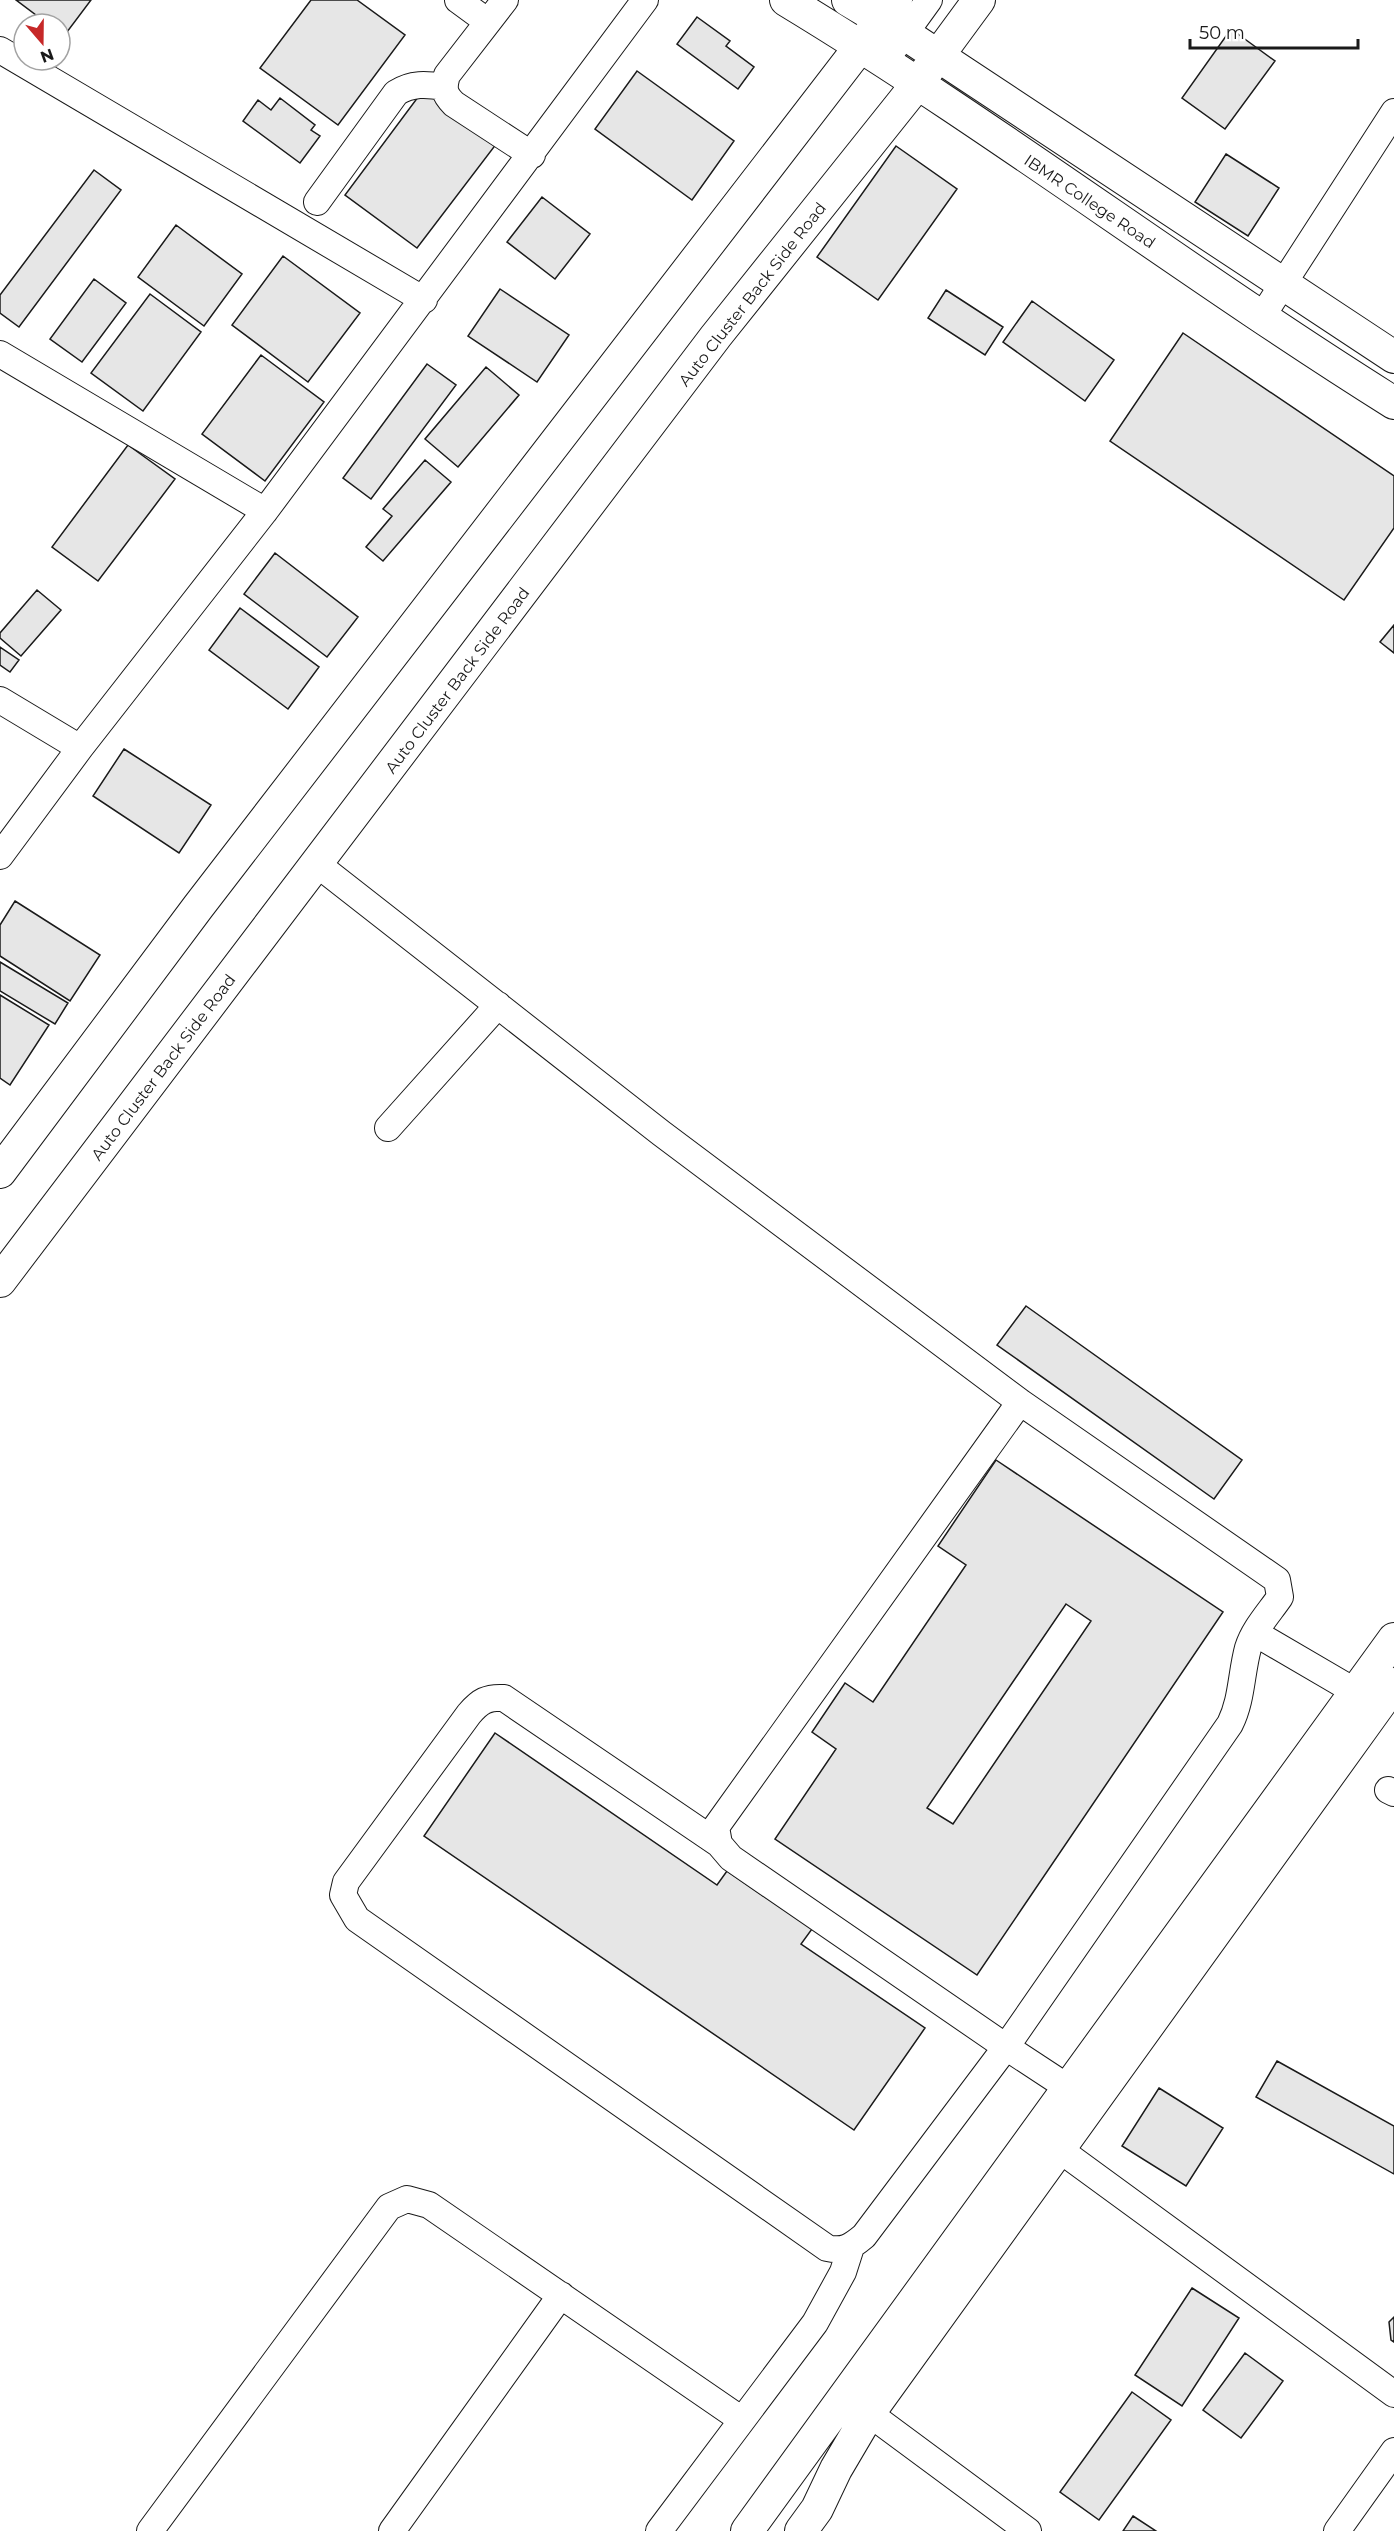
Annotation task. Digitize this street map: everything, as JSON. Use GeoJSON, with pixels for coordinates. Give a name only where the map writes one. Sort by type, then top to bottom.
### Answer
{"type":"FeatureCollection","features":[{"type":"Feature","properties":{"kind":"main road","name":"IBMR College Road"},"geometry":{"type":"LineString","coordinates":[[786,0],[918,83],[1262,318],[1394,403]]}},
{"type":"Feature","properties":{"kind":"main road"},"geometry":{"type":"LineString","coordinates":[[848,0],[894,18],[938,56],[1394,357]]}},
{"type":"Feature","properties":{"kind":"main road","name":"Auto Cluster Back Side Road"},"geometry":{"type":"LineString","coordinates":[[0,1281],[716,336],[918,83],[980,0]]}},
{"type":"Feature","properties":{"kind":"main road"},"geometry":{"type":"LineString","coordinates":[[0,1172],[205,898],[874,54],[894,18]]}},
{"type":"Feature","properties":{"kind":"main road"},"geometry":{"type":"LineString","coordinates":[[1047,2140],[1067,2087],[1392,1646]]}},
{"type":"Feature","properties":{"kind":"main road"},"geometry":{"type":"LineString","coordinates":[[747,2531],[857,2404],[1047,2140],[1394,1684]]}},
{"type":"Feature","properties":{"kind":"main road"},"geometry":{"type":"LineString","coordinates":[[801,2531],[817,2509],[836,2469],[857,2404]]}},
{"type":"Feature","properties":{"kind":"main road"},"geometry":{"type":"LineString","coordinates":[[774,2531],[798,2498],[836,2469]]}},
{"type":"Feature","properties":{"kind":"street"},"geometry":{"type":"LineString","coordinates":[[458,0],[488,22]]}},
{"type":"Feature","properties":{"kind":"street"},"geometry":{"type":"LineString","coordinates":[[505,0],[447,75],[445,95],[454,104],[532,155]]}},
{"type":"Feature","properties":{"kind":"street"},"geometry":{"type":"LineString","coordinates":[[0,856],[80,748],[265,512],[645,0]]}},
{"type":"Feature","properties":{"kind":"street"},"geometry":{"type":"LineString","coordinates":[[894,18],[929,0]]}},
{"type":"Feature","properties":{"kind":"street"},"geometry":{"type":"LineString","coordinates":[[0,50],[424,300]]}},
{"type":"Feature","properties":{"kind":"street"},"geometry":{"type":"LineString","coordinates":[[317,202],[396,93],[406,86],[444,87]]}},
{"type":"Feature","properties":{"kind":"street"},"geometry":{"type":"LineString","coordinates":[[1262,318],[1394,112]]}},
{"type":"Feature","properties":{"kind":"street"},"geometry":{"type":"LineString","coordinates":[[0,354],[265,512]]}},
{"type":"Feature","properties":{"kind":"street"},"geometry":{"type":"LineString","coordinates":[[0,700],[80,748]]}},
{"type":"Feature","properties":{"kind":"street"},"geometry":{"type":"LineString","coordinates":[[317,864],[660,1133],[1020,1402],[1277,1580],[1280,1597],[1255,1633],[1248,1648],[1236,1712],[1230,1724],[1006,2047],[864,2236],[851,2247],[839,2251],[827,2248],[357,1919],[344,1895],[346,1882],[469,1714],[480,1702],[491,1697],[504,1698],[719,1844],[731,1858],[1006,2047],[1067,2087]]}},
{"type":"Feature","properties":{"kind":"street"},"geometry":{"type":"LineString","coordinates":[[388,1128],[498,1005]]}},
{"type":"Feature","properties":{"kind":"street"},"geometry":{"type":"LineString","coordinates":[[719,1844],[716,1827],[1020,1402]]}},
{"type":"Feature","properties":{"kind":"street"},"geometry":{"type":"LineString","coordinates":[[1255,1633],[1356,1692]]}},
{"type":"Feature","properties":{"kind":"street"},"geometry":{"type":"LineString","coordinates":[[1047,2140],[1394,2394]]}},
{"type":"Feature","properties":{"kind":"street"},"geometry":{"type":"LineString","coordinates":[[150,2531],[389,2207],[407,2199],[429,2205],[742,2420]]}},
{"type":"Feature","properties":{"kind":"street"},"geometry":{"type":"LineString","coordinates":[[659,2531],[815,2322],[843,2272],[851,2247]]}},
{"type":"Feature","properties":{"kind":"street"},"geometry":{"type":"LineString","coordinates":[[392,2531],[561,2295]]}},
{"type":"Feature","properties":{"kind":"street"},"geometry":{"type":"LineString","coordinates":[[857,2404],[1028,2531]]}},
{"type":"Feature","properties":{"kind":"street"},"geometry":{"type":"LineString","coordinates":[[1338,2531],[1394,2451]]}},
{"type":"Feature","properties":{"kind":"building"},"geometry":{"type":"Polygon","coordinates":[[[16,0],[91,0],[72,25],[72,12],[32,12],[16,0]]]}},
{"type":"Feature","properties":{"kind":"building"},"geometry":{"type":"Polygon","coordinates":[[[311,0],[357,0],[405,35],[338,125],[260,68],[311,0]]]}},
{"type":"Feature","properties":{"kind":"building"},"geometry":{"type":"Polygon","coordinates":[[[697,17],[730,41],[726,46],[754,67],[738,89],[677,44],[697,17]]]}},
{"type":"Feature","properties":{"kind":"building"},"geometry":{"type":"Polygon","coordinates":[[[1231,29],[1275,61],[1225,129],[1182,98],[1231,29]]]}},
{"type":"Feature","properties":{"kind":"building"},"geometry":{"type":"Polygon","coordinates":[[[637,71],[734,141],[692,200],[595,129],[637,71]]]}},
{"type":"Feature","properties":{"kind":"building"},"geometry":{"type":"Polygon","coordinates":[[[424,89],[497,143],[417,248],[345,195],[424,89]]]}},
{"type":"Feature","properties":{"kind":"building"},"geometry":{"type":"Polygon","coordinates":[[[280,98],[315,125],[311,130],[320,136],[300,163],[243,121],[258,100],[271,110],[280,98]]]}},
{"type":"Feature","properties":{"kind":"building"},"geometry":{"type":"Polygon","coordinates":[[[896,146],[957,189],[878,300],[817,257],[896,146]]]}},
{"type":"Feature","properties":{"kind":"building"},"geometry":{"type":"Polygon","coordinates":[[[1226,154],[1279,188],[1248,236],[1195,202],[1226,154]]]}},
{"type":"Feature","properties":{"kind":"building"},"geometry":{"type":"Polygon","coordinates":[[[94,170],[121,190],[19,327],[0,313],[0,295],[94,170]]]}},
{"type":"Feature","properties":{"kind":"building"},"geometry":{"type":"Polygon","coordinates":[[[542,197],[590,234],[555,279],[507,242],[542,197]]]}},
{"type":"Feature","properties":{"kind":"building"},"geometry":{"type":"Polygon","coordinates":[[[176,225],[242,274],[204,326],[138,277],[176,225]]]}},
{"type":"Feature","properties":{"kind":"building"},"geometry":{"type":"Polygon","coordinates":[[[283,256],[360,313],[308,382],[232,325],[283,256]]]}},
{"type":"Feature","properties":{"kind":"building"},"geometry":{"type":"Polygon","coordinates":[[[94,279],[126,303],[82,362],[50,339],[94,279]]]}},
{"type":"Feature","properties":{"kind":"building"},"geometry":{"type":"Polygon","coordinates":[[[500,289],[569,335],[537,382],[468,336],[500,289]]]}},
{"type":"Feature","properties":{"kind":"building"},"geometry":{"type":"Polygon","coordinates":[[[946,290],[1003,327],[985,355],[928,318],[946,290]]]}},
{"type":"Feature","properties":{"kind":"building"},"geometry":{"type":"Polygon","coordinates":[[[150,294],[201,332],[143,411],[91,373],[150,294]]]}},
{"type":"Feature","properties":{"kind":"building"},"geometry":{"type":"Polygon","coordinates":[[[1032,301],[1114,360],[1085,401],[1003,342],[1032,301]]]}},
{"type":"Feature","properties":{"kind":"building"},"geometry":{"type":"Polygon","coordinates":[[[1183,333],[1394,476],[1394,528],[1344,600],[1110,441],[1183,333]]]}},
{"type":"Feature","properties":{"kind":"building"},"geometry":{"type":"Polygon","coordinates":[[[261,355],[324,402],[265,481],[202,434],[261,355]]]}},
{"type":"Feature","properties":{"kind":"building"},"geometry":{"type":"Polygon","coordinates":[[[427,364],[456,385],[371,499],[343,478],[427,364]]]}},
{"type":"Feature","properties":{"kind":"building"},"geometry":{"type":"Polygon","coordinates":[[[486,367],[519,395],[458,467],[425,439],[486,367]]]}},
{"type":"Feature","properties":{"kind":"building"},"geometry":{"type":"Polygon","coordinates":[[[128,445],[175,479],[98,581],[52,547],[128,445]]]}},
{"type":"Feature","properties":{"kind":"building"},"geometry":{"type":"Polygon","coordinates":[[[425,460],[451,482],[383,561],[366,547],[392,516],[383,509],[425,460]]]}},
{"type":"Feature","properties":{"kind":"building"},"geometry":{"type":"Polygon","coordinates":[[[275,553],[358,617],[327,657],[244,594],[275,553]]]}},
{"type":"Feature","properties":{"kind":"building"},"geometry":{"type":"Polygon","coordinates":[[[37,590],[61,610],[21,656],[0,638],[0,633],[37,590]]]}},
{"type":"Feature","properties":{"kind":"building"},"geometry":{"type":"Polygon","coordinates":[[[240,608],[319,667],[288,709],[209,650],[240,608]]]}},
{"type":"Feature","properties":{"kind":"building"},"geometry":{"type":"Polygon","coordinates":[[[1394,625],[1394,653],[1380,642],[1394,625]]]}},
{"type":"Feature","properties":{"kind":"building"},"geometry":{"type":"Polygon","coordinates":[[[0,647],[19,660],[10,672],[0,665],[0,647]]]}},
{"type":"Feature","properties":{"kind":"building"},"geometry":{"type":"Polygon","coordinates":[[[124,749],[211,805],[179,853],[93,796],[124,749]]]}},
{"type":"Feature","properties":{"kind":"building"},"geometry":{"type":"Polygon","coordinates":[[[15,901],[100,955],[70,1001],[0,956],[0,925],[15,901]]]}},
{"type":"Feature","properties":{"kind":"building"},"geometry":{"type":"Polygon","coordinates":[[[0,962],[68,1003],[55,1024],[0,991],[0,962]]]}},
{"type":"Feature","properties":{"kind":"building"},"geometry":{"type":"Polygon","coordinates":[[[0,995],[49,1025],[10,1085],[0,1078],[0,995]]]}},
{"type":"Feature","properties":{"kind":"building"},"geometry":{"type":"Polygon","coordinates":[[[1026,1306],[1242,1460],[1214,1499],[997,1345],[1026,1306]]]}},
{"type":"Feature","properties":{"kind":"building"},"geometry":{"type":"Polygon","coordinates":[[[996,1460],[1223,1612],[977,1975],[775,1839],[836,1749],[812,1732],[845,1683],[873,1702],[966,1565],[938,1546],[996,1460]],[[1066,1604],[927,1808],[953,1824],[1091,1621],[1066,1604]]]}},
{"type":"Feature","properties":{"kind":"building"},"geometry":{"type":"Polygon","coordinates":[[[495,1733],[717,1885],[727,1871],[812,1929],[801,1944],[925,2028],[854,2130],[424,1836],[495,1733]]]}},
{"type":"Feature","properties":{"kind":"building"},"geometry":{"type":"Polygon","coordinates":[[[1277,2061],[1394,2126],[1394,2174],[1256,2097],[1277,2061]]]}},
{"type":"Feature","properties":{"kind":"building"},"geometry":{"type":"Polygon","coordinates":[[[1159,2088],[1223,2128],[1186,2186],[1122,2146],[1159,2088]]]}},
{"type":"Feature","properties":{"kind":"building"},"geometry":{"type":"Polygon","coordinates":[[[1192,2288],[1239,2318],[1182,2406],[1135,2375],[1192,2288]]]}},
{"type":"Feature","properties":{"kind":"building"},"geometry":{"type":"Polygon","coordinates":[[[1394,2317],[1394,2342],[1391,2340],[1389,2322],[1394,2317]]]}},
{"type":"Feature","properties":{"kind":"building"},"geometry":{"type":"Polygon","coordinates":[[[1245,2353],[1283,2381],[1241,2438],[1203,2410],[1245,2353]]]}},
{"type":"Feature","properties":{"kind":"building"},"geometry":{"type":"Polygon","coordinates":[[[1132,2392],[1171,2420],[1099,2520],[1060,2492],[1132,2392]]]}},
{"type":"Feature","properties":{"kind":"building"},"geometry":{"type":"Polygon","coordinates":[[[1133,2516],[1156,2531],[1123,2531],[1133,2516]]]}}]}
